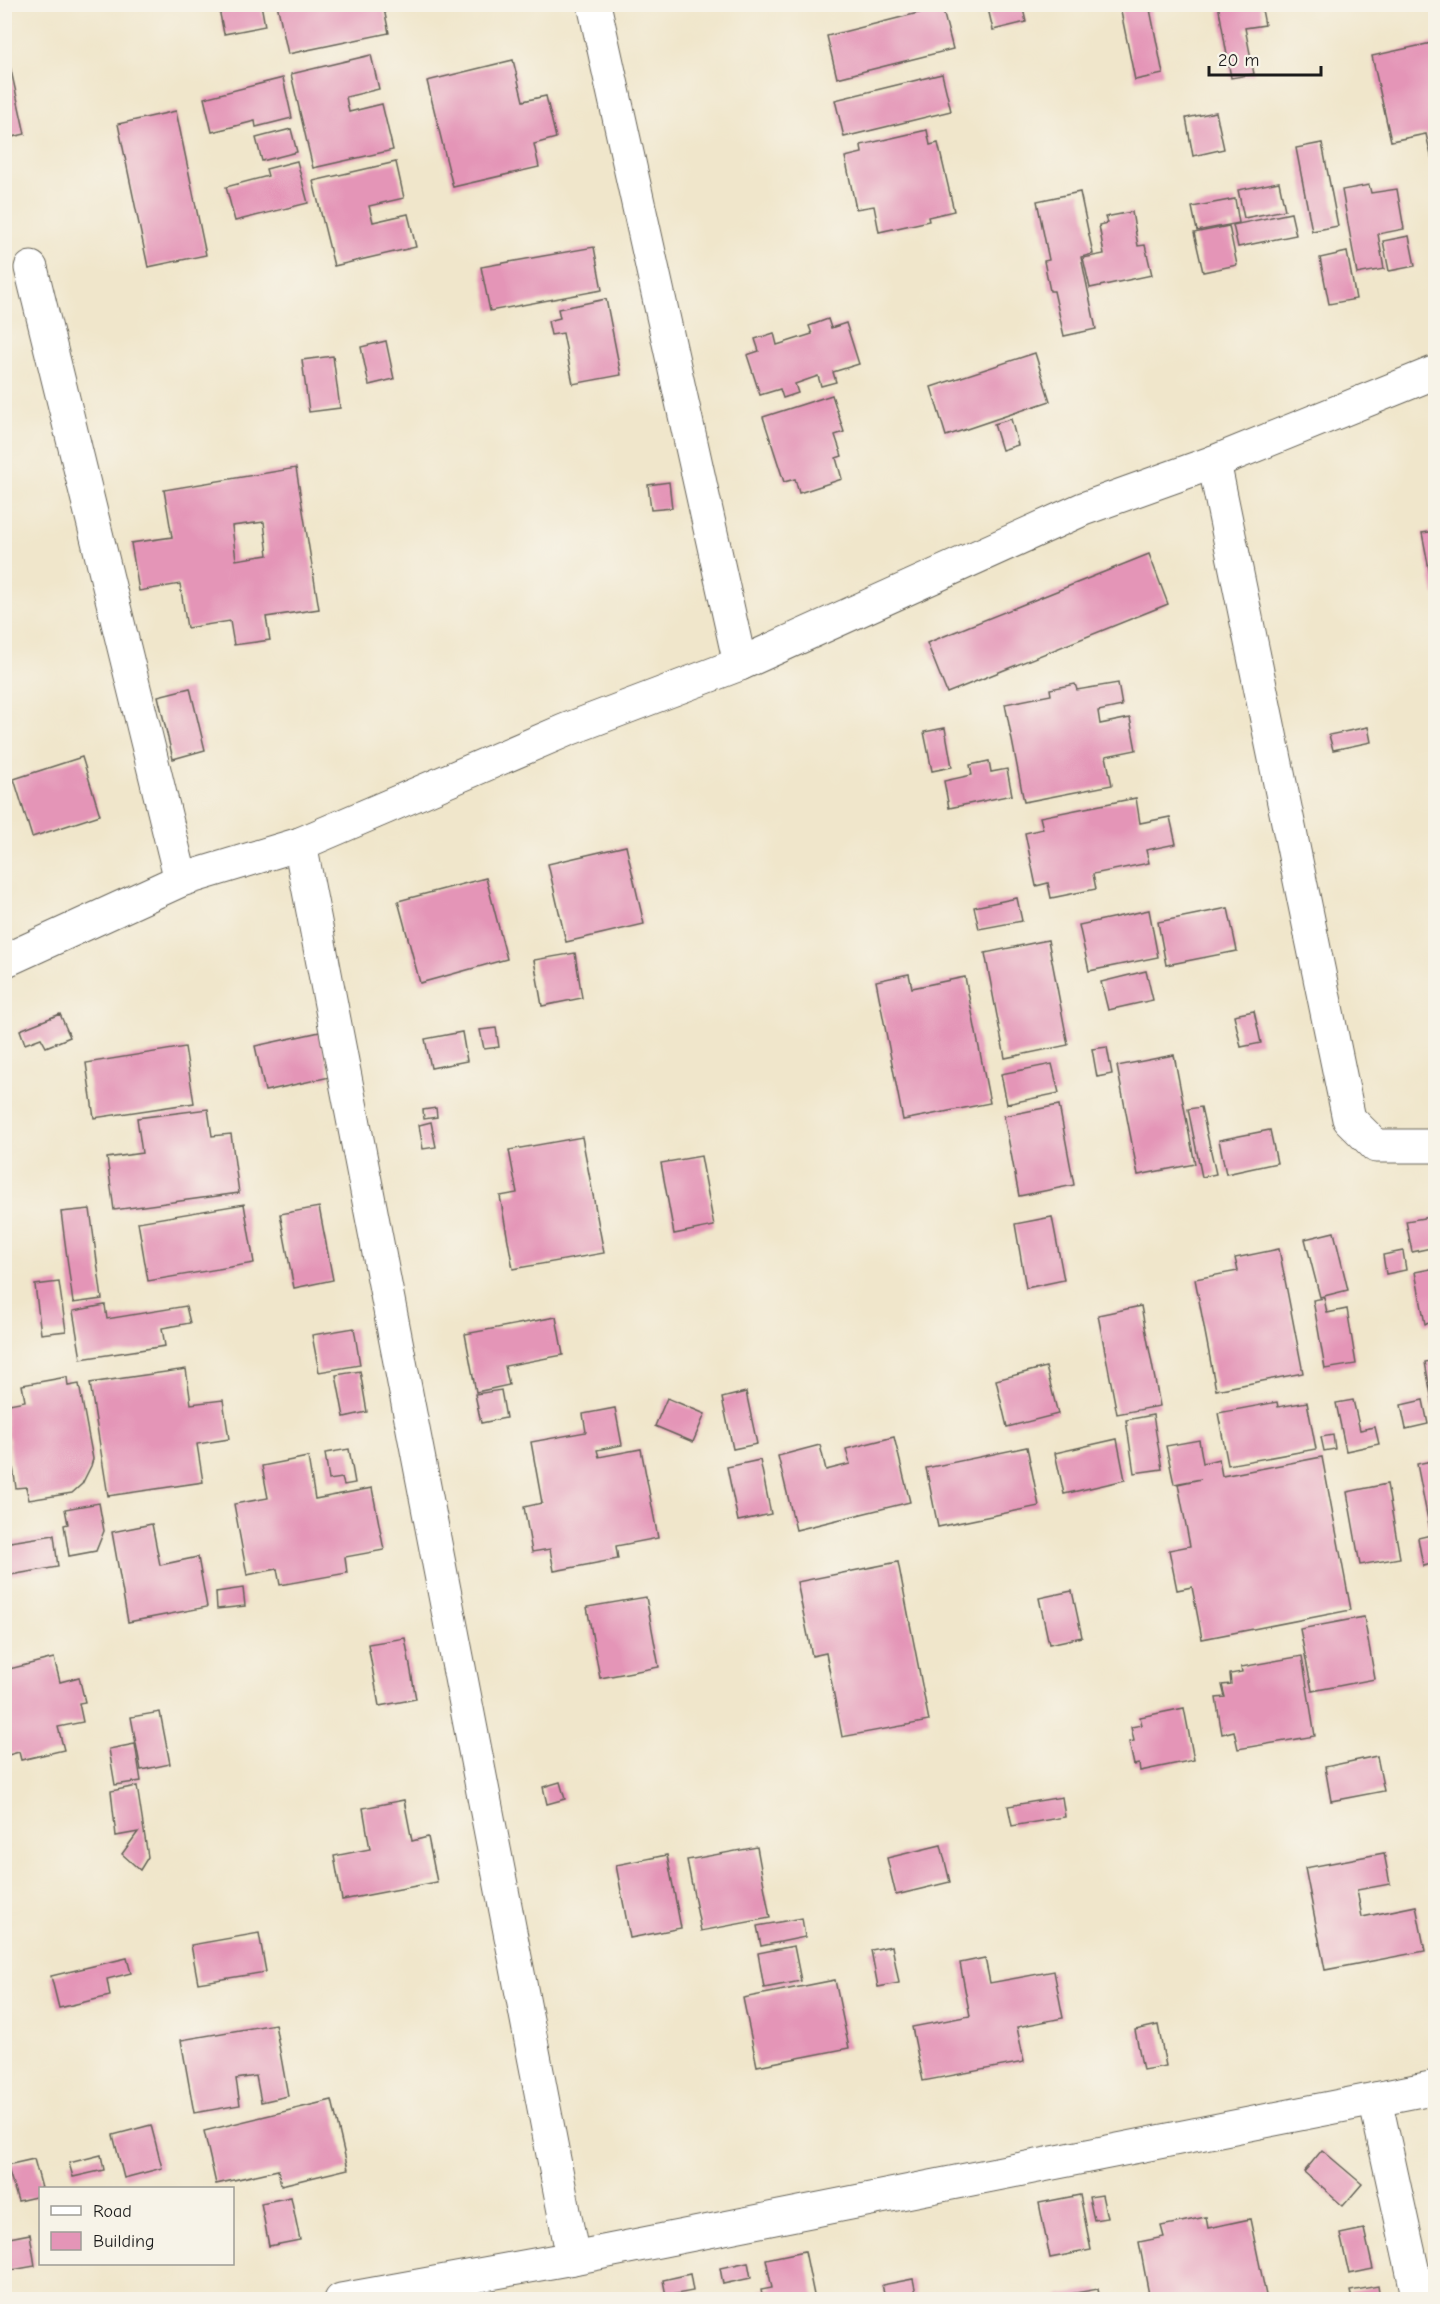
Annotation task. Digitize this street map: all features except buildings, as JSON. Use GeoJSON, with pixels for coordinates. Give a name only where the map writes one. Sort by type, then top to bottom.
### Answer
{"type":"FeatureCollection","features":[{"type":"Feature","properties":{"kind":"street"},"geometry":{"type":"LineString","coordinates":[[594,4],[740,664]]}},
{"type":"Feature","properties":{"kind":"street"},"geometry":{"type":"LineString","coordinates":[[31,268],[181,880]]}},
{"type":"Feature","properties":{"kind":"street"},"geometry":{"type":"LineString","coordinates":[[4,961],[181,880],[300,844],[566,730],[740,664],[1083,509],[1214,462],[1436,372]]}},
{"type":"Feature","properties":{"kind":"street"},"geometry":{"type":"LineString","coordinates":[[1214,462],[1349,1119],[1376,1146],[1436,1146]]}},
{"type":"Feature","properties":{"kind":"street"},"geometry":{"type":"LineString","coordinates":[[300,844],[573,2258]]}},
{"type":"Feature","properties":{"kind":"street"},"geometry":{"type":"LineString","coordinates":[[341,2300],[573,2258],[1436,2086]]}},
{"type":"Feature","properties":{"kind":"street"},"geometry":{"type":"LineString","coordinates":[[1375,2098],[1419,2300]]}}]}
